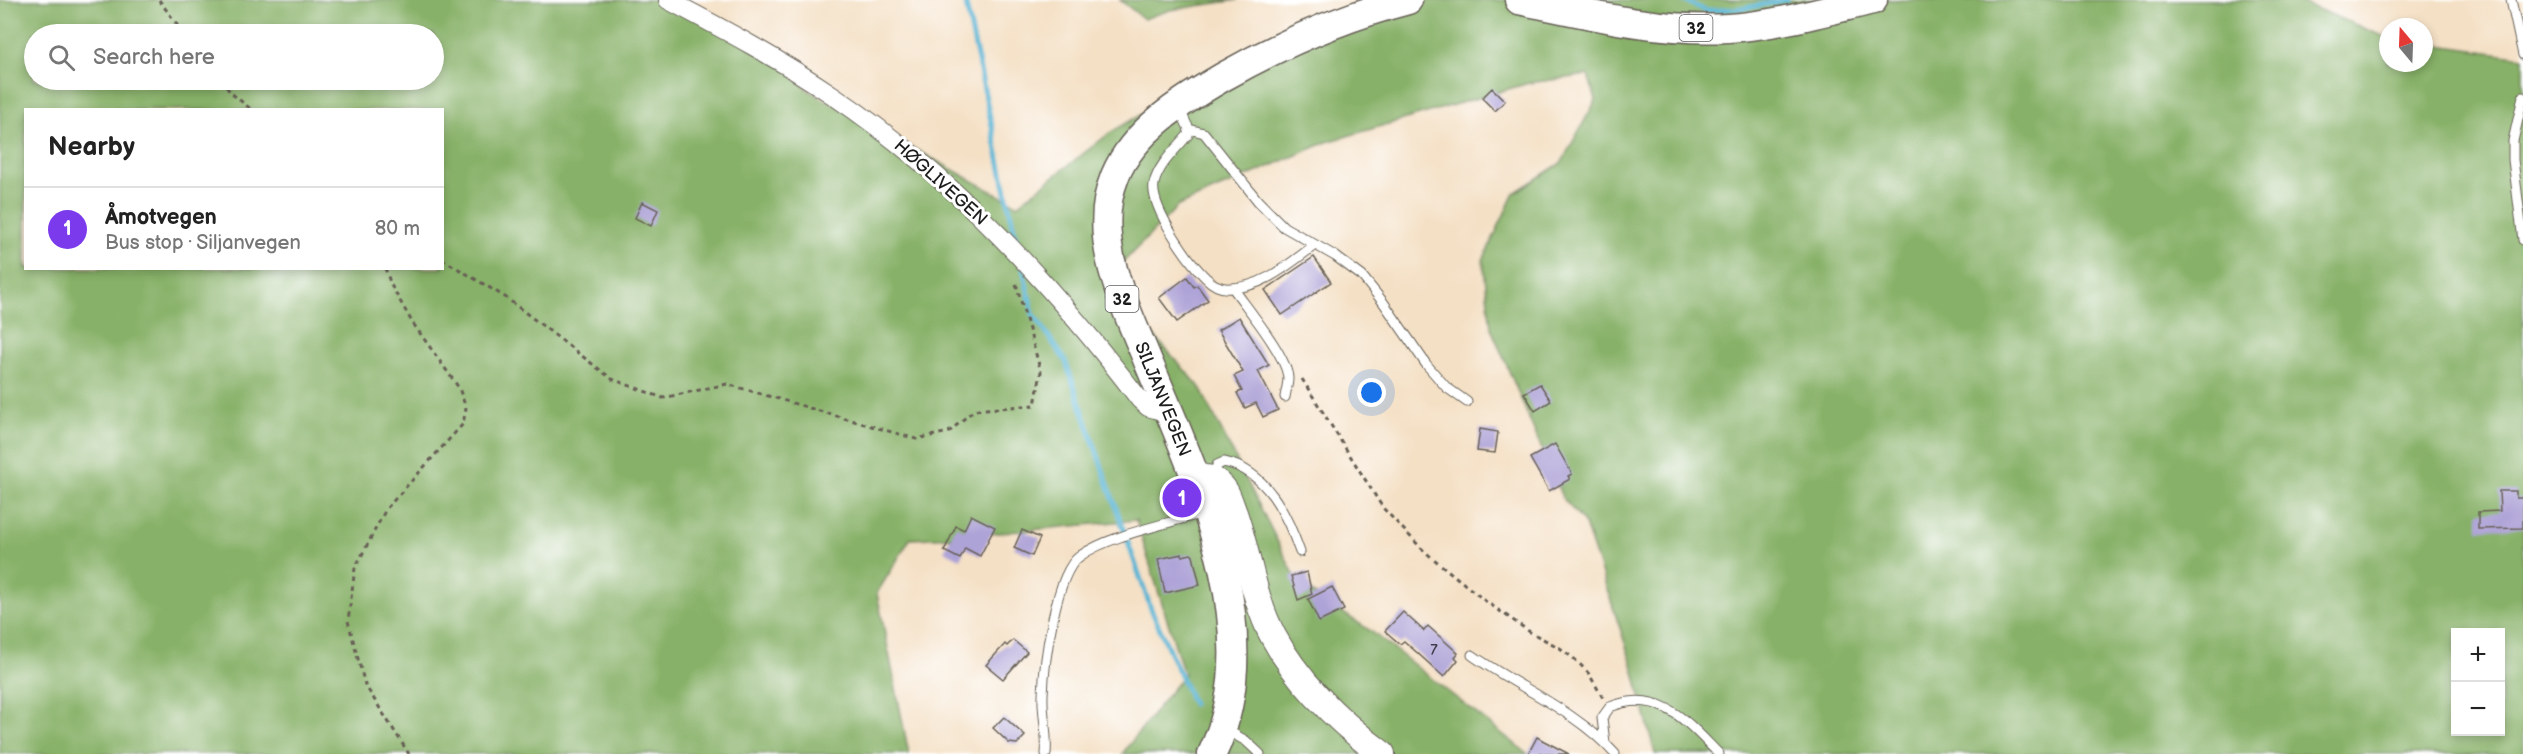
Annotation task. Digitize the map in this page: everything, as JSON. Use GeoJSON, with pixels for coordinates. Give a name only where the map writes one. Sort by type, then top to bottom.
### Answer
{"type":"FeatureCollection","features":[{"type":"Feature","properties":{"kind":"main road","name":"SILJANVEGEN"},"geometry":{"type":"LineString","coordinates":[[1212,754],[1222,728],[1232,680],[1233,630],[1224,577],[1206,511],[1204,479],[1169,413],[1122,297],[1109,254],[1106,221],[1111,190],[1126,155],[1149,128],[1183,117],[1231,72],[1309,34],[1374,9],[1408,0]]}},
{"type":"Feature","properties":{"kind":"main road","name":"32"},"geometry":{"type":"LineString","coordinates":[[1519,0],[1645,25],[1709,28],[1758,25],[1865,1]]}},
{"type":"Feature","properties":{"kind":"main road"},"geometry":{"type":"LineString","coordinates":[[1204,479],[1227,494],[1257,594],[1273,635],[1299,676],[1342,722],[1382,754]]}},
{"type":"Feature","properties":{"kind":"street","name":"HØGLIVEGEN"},"geometry":{"type":"LineString","coordinates":[[669,0],[776,59],[834,96],[894,140],[946,183],[1051,290],[1140,400],[1148,407],[1169,413]]}},
{"type":"Feature","properties":{"kind":"lane"},"geometry":{"type":"LineString","coordinates":[[2511,0],[2523,55]]}},
{"type":"Feature","properties":{"kind":"lane"},"geometry":{"type":"LineString","coordinates":[[2523,97],[2513,151],[2523,240]]}},
{"type":"Feature","properties":{"kind":"lane"},"geometry":{"type":"LineString","coordinates":[[1183,117],[1204,133],[1269,214],[1284,227],[1335,256],[1362,276],[1426,364],[1446,387],[1467,402]]}},
{"type":"Feature","properties":{"kind":"lane"},"geometry":{"type":"LineString","coordinates":[[1183,117],[1188,135],[1160,169],[1154,184],[1154,200],[1160,216],[1205,278],[1216,286],[1233,288],[1267,279],[1315,245]]}},
{"type":"Feature","properties":{"kind":"lane"},"geometry":{"type":"LineString","coordinates":[[1233,288],[1267,335],[1285,366],[1288,378],[1285,397]]}},
{"type":"Feature","properties":{"kind":"lane"},"geometry":{"type":"LineString","coordinates":[[1204,479],[1216,465],[1224,462],[1233,463],[1254,477],[1268,488],[1284,512],[1300,552]]}},
{"type":"Feature","properties":{"kind":"lane"},"geometry":{"type":"LineString","coordinates":[[1047,754],[1042,708],[1043,675],[1065,573],[1079,556],[1114,539],[1206,511]]}},
{"type":"Feature","properties":{"kind":"lane"},"geometry":{"type":"LineString","coordinates":[[1472,655],[1573,718],[1605,743],[1615,754]]}},
{"type":"Feature","properties":{"kind":"lane"},"geometry":{"type":"LineString","coordinates":[[1605,743],[1602,718],[1610,706],[1649,701],[1664,706],[1688,723],[1719,754]]}},
{"type":"Feature","properties":{"kind":"lane"},"geometry":{"type":"LineString","coordinates":[[1222,728],[1246,741],[1260,754]]}},
{"type":"Feature","properties":{"kind":"path"},"geometry":{"type":"LineString","coordinates":[[159,0],[177,24]]}},
{"type":"Feature","properties":{"kind":"path"},"geometry":{"type":"LineString","coordinates":[[229,90],[250,108]]}},
{"type":"Feature","properties":{"kind":"path"},"geometry":{"type":"LineString","coordinates":[[444,260],[505,297],[612,379],[663,398],[727,384],[916,439],[949,432],[974,410],[1035,405],[1041,372],[1006,243]]}},
{"type":"Feature","properties":{"kind":"path"},"geometry":{"type":"LineString","coordinates":[[386,270],[391,285],[412,322],[459,388],[466,408],[463,424],[387,509],[355,568],[348,621],[365,685],[409,754]]}},
{"type":"Feature","properties":{"kind":"path"},"geometry":{"type":"LineString","coordinates":[[1285,366],[1301,376],[1383,508],[1415,542],[1484,600],[1530,632],[1560,648],[1578,663],[1590,675],[1610,706]]}},
{"type":"Feature","properties":{"kind":"green space"},"geometry":{"type":"Polygon","coordinates":[[[0,0],[674,0],[787,70],[809,91],[1017,205],[1111,132],[1201,79],[1400,0],[2296,0],[2379,34],[2379,72],[2433,72],[2433,44],[2523,57],[2523,754],[1655,754],[1632,664],[1585,524],[1562,497],[1491,328],[1483,260],[1514,193],[1561,163],[1596,100],[1588,75],[1529,83],[1327,142],[1178,206],[1105,281],[1199,386],[1299,584],[1371,631],[1528,754],[1122,754],[1184,674],[1136,520],[957,537],[910,539],[877,593],[909,754],[0,754],[0,0]]]}},
{"type":"Feature","properties":{"kind":"green space"},"geometry":{"type":"Polygon","coordinates":[[[1120,0],[1238,0],[1170,10],[1144,19],[1120,0]]]}},
{"type":"Feature","properties":{"kind":"building"},"geometry":{"type":"Polygon","coordinates":[[[1492,88],[1505,101],[1495,111],[1482,98],[1492,88]]]}},
{"type":"Feature","properties":{"kind":"building"},"geometry":{"type":"Polygon","coordinates":[[[642,202],[658,210],[651,226],[635,218],[642,202]]]}},
{"type":"Feature","properties":{"kind":"building"},"geometry":{"type":"Polygon","coordinates":[[[1314,257],[1331,282],[1282,315],[1265,290],[1314,257]]]}},
{"type":"Feature","properties":{"kind":"building"},"geometry":{"type":"Polygon","coordinates":[[[1187,277],[1194,287],[1197,285],[1208,300],[1177,322],[1159,298],[1187,277]]]}},
{"type":"Feature","properties":{"kind":"building"},"geometry":{"type":"Polygon","coordinates":[[[1239,317],[1269,365],[1258,371],[1278,410],[1263,417],[1256,403],[1245,408],[1237,393],[1242,391],[1234,376],[1243,372],[1218,330],[1239,317]]]}},
{"type":"Feature","properties":{"kind":"building"},"geometry":{"type":"Polygon","coordinates":[[[1540,384],[1551,401],[1535,411],[1524,393],[1540,384]]]}},
{"type":"Feature","properties":{"kind":"building"},"geometry":{"type":"Polygon","coordinates":[[[1480,429],[1498,432],[1495,453],[1477,451],[1480,429]]]}},
{"type":"Feature","properties":{"kind":"building"},"geometry":{"type":"Polygon","coordinates":[[[1555,444],[1572,474],[1568,476],[1570,479],[1549,491],[1530,458],[1555,444]]]}},
{"type":"Feature","properties":{"kind":"building"},"geometry":{"type":"Polygon","coordinates":[[[2499,491],[2516,491],[2516,498],[2523,498],[2523,528],[2478,529],[2478,512],[2500,511],[2499,491]]]}},
{"type":"Feature","properties":{"kind":"building"},"geometry":{"type":"Polygon","coordinates":[[[971,515],[995,527],[980,556],[965,548],[960,559],[944,551],[956,526],[964,530],[971,515]]]}},
{"type":"Feature","properties":{"kind":"building"},"geometry":{"type":"Polygon","coordinates":[[[1022,530],[1040,538],[1032,556],[1014,548],[1022,530]]]}},
{"type":"Feature","properties":{"kind":"building"},"geometry":{"type":"Polygon","coordinates":[[[1182,554],[1182,556],[1191,554],[1193,556],[1200,585],[1165,593],[1158,559],[1182,554]]]}},
{"type":"Feature","properties":{"kind":"building"},"geometry":{"type":"Polygon","coordinates":[[[1307,572],[1312,594],[1298,600],[1291,576],[1307,572]]]}},
{"type":"Feature","properties":{"kind":"building"},"geometry":{"type":"Polygon","coordinates":[[[1332,587],[1344,610],[1319,622],[1308,599],[1332,587]]]}},
{"type":"Feature","properties":{"kind":"building"},"geometry":{"type":"Polygon","coordinates":[[[1403,612],[1424,631],[1428,626],[1458,653],[1455,657],[1458,660],[1444,677],[1404,641],[1400,644],[1385,631],[1403,612]]]}},
{"type":"Feature","properties":{"kind":"building"},"geometry":{"type":"Polygon","coordinates":[[[1013,640],[1027,652],[1003,679],[986,665],[1005,644],[1007,646],[1013,640]]]}},
{"type":"Feature","properties":{"kind":"building"},"geometry":{"type":"Polygon","coordinates":[[[1004,717],[1025,736],[1017,744],[1009,743],[993,728],[1004,717]]]}},
{"type":"Feature","properties":{"kind":"building"},"geometry":{"type":"Polygon","coordinates":[[[1537,737],[1544,741],[1569,754],[1528,754],[1537,737]]]}},
{"type":"Feature","properties":{"kind":"waterway"},"geometry":{"type":"LineString","coordinates":[[965,0],[1018,248]]}},
{"type":"Feature","properties":{"kind":"waterway"},"geometry":{"type":"LineString","coordinates":[[1683,0],[1706,11],[1745,8],[1786,0]]}},
{"type":"Feature","properties":{"kind":"waterway"},"geometry":{"type":"LineString","coordinates":[[1023,269],[1033,314],[1065,360],[1151,609],[1193,704]]}},
{"type":"Feature","properties":{"kind":"place","name":"Åmotvegen"},"geometry":{"type":"Point","coordinates":[1182,498]}}]}
